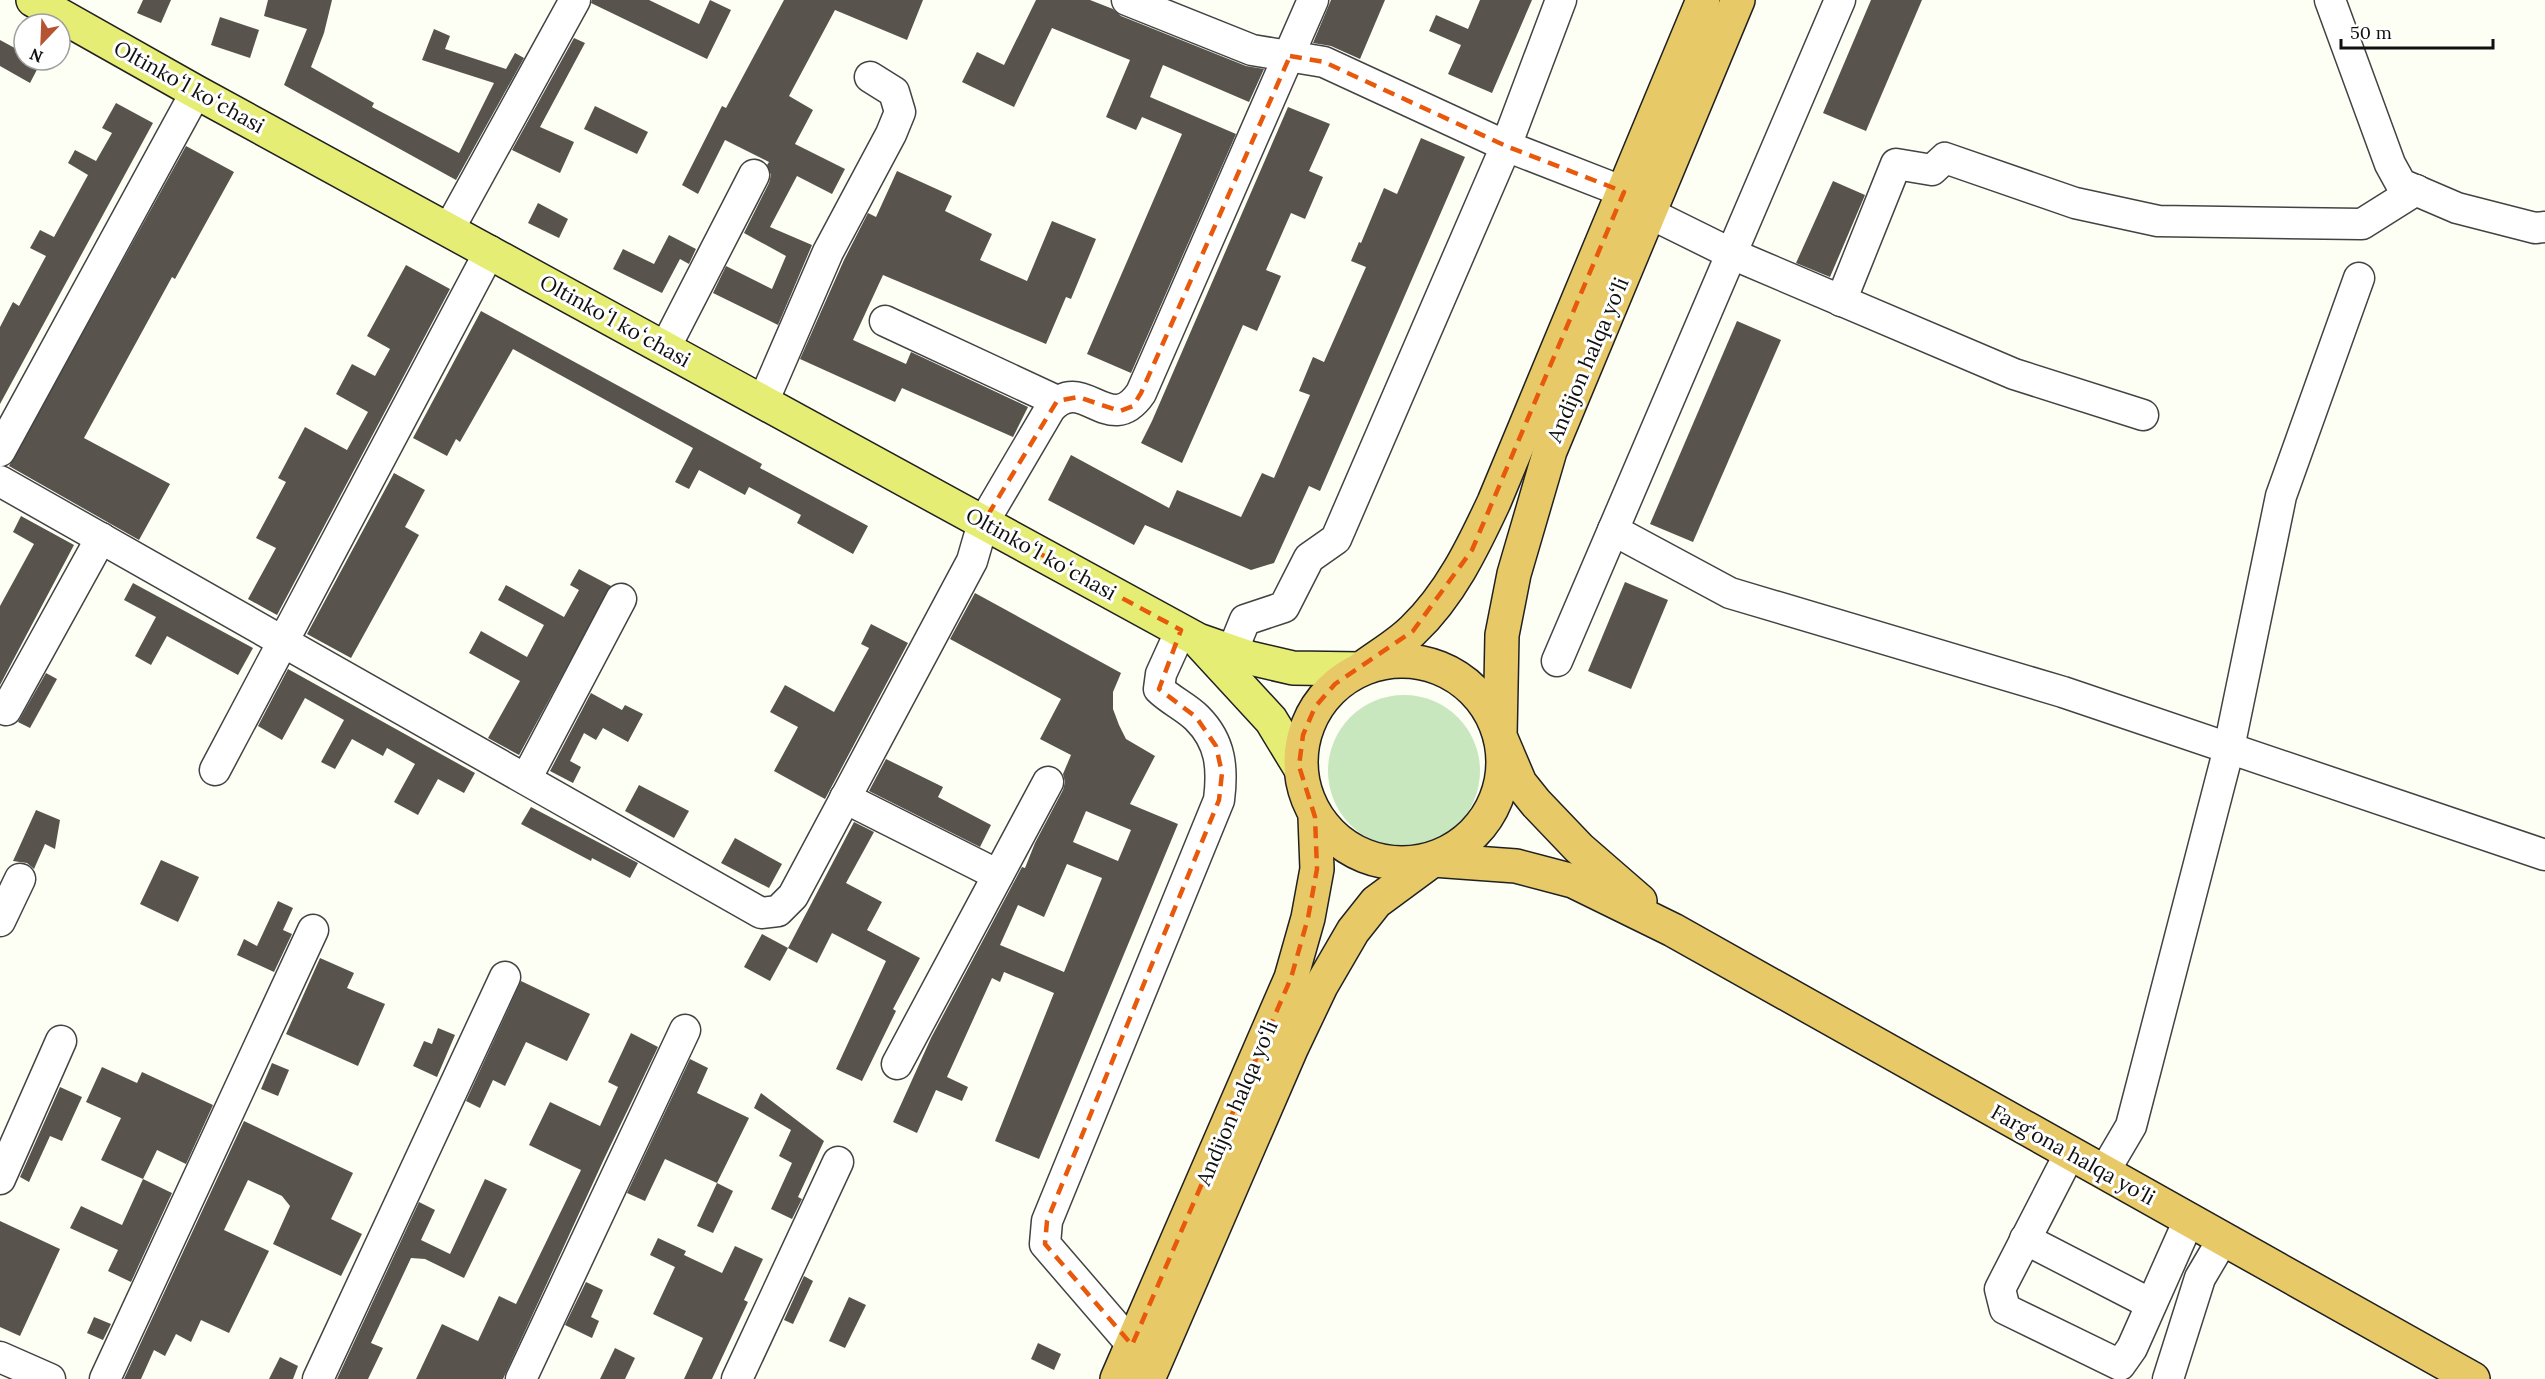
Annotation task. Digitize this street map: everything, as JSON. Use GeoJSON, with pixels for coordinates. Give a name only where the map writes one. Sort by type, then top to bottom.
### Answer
{"type":"FeatureCollection","features":[{"type":"Feature","properties":{"kind":"highway","name":"Andijon halqa yo‘li"},"geometry":{"type":"LineString","coordinates":[[1361,669],[1413,631],[1451,583],[1472,550],[1703,0]]}},
{"type":"Feature","properties":{"kind":"highway","name":"Andijon halqa yo‘li"},"geometry":{"type":"LineString","coordinates":[[1500,736],[1502,635],[1514,574],[1550,451],[1738,0]]}},
{"type":"Feature","properties":{"kind":"highway"},"geometry":{"type":"LineString","coordinates":[[1395,661],[1430,664],[1451,674],[1461,680],[1486,704],[1500,736],[1504,767],[1498,797],[1483,825],[1460,846],[1432,860],[1399,864],[1367,858],[1337,842],[1315,817],[1304,792],[1299,766],[1303,735],[1315,707],[1335,684],[1361,669],[1395,661]]}},
{"type":"Feature","properties":{"kind":"highway","name":"Farg‘ona halqa yo‘li"},"geometry":{"type":"LineString","coordinates":[[1500,736],[1520,783],[1536,803],[1579,848],[1673,930]]}},
{"type":"Feature","properties":{"kind":"highway","name":"Andijon halqa yo‘li"},"geometry":{"type":"LineString","coordinates":[[1117,1379],[1291,978],[1308,918],[1317,869],[1315,817]]}},
{"type":"Feature","properties":{"kind":"highway","name":"Andijon halqa yo‘li"},"geometry":{"type":"LineString","coordinates":[[1148,1379],[1291,1049],[1321,986],[1353,931],[1376,902],[1432,860]]}},
{"type":"Feature","properties":{"kind":"highway","name":"Farg‘ona halqa yo‘li"},"geometry":{"type":"LineString","coordinates":[[1432,860],[1516,866],[1573,881],[1673,930],[2473,1379]]}},
{"type":"Feature","properties":{"kind":"main road","name":"Oltinkoʻl koʻchasi"},"geometry":{"type":"LineString","coordinates":[[42,2],[196,92],[449,228],[1189,635],[1228,660],[1271,720],[1299,766]]}},
{"type":"Feature","properties":{"kind":"main road","name":"Oltinkoʻl koʻchasi"},"geometry":{"type":"LineString","coordinates":[[1228,660],[1293,668],[1361,669]]}},
{"type":"Feature","properties":{"kind":"street"},"geometry":{"type":"LineString","coordinates":[[449,228],[575,0]]}},
{"type":"Feature","properties":{"kind":"street"},"geometry":{"type":"LineString","coordinates":[[1127,0],[1252,50],[1324,62],[1506,146],[1624,192]]}},
{"type":"Feature","properties":{"kind":"street"},"geometry":{"type":"LineString","coordinates":[[0,481],[761,913],[778,911],[793,897],[972,561],[983,523],[1057,401],[1064,397],[1078,397],[1110,410],[1120,411],[1133,406],[1141,393],[1270,93],[1290,56],[1313,0]]}},
{"type":"Feature","properties":{"kind":"street"},"geometry":{"type":"LineString","coordinates":[[1228,660],[1245,620],[1284,607],[1309,558],[1336,539],[1506,146],[1561,0]]}},
{"type":"Feature","properties":{"kind":"street"},"geometry":{"type":"LineString","coordinates":[[1557,661],[1840,0]]}},
{"type":"Feature","properties":{"kind":"street"},"geometry":{"type":"LineString","coordinates":[[2330,0],[2390,164],[2402,184],[2457,208],[2535,228],[2545,227]]}},
{"type":"Feature","properties":{"kind":"street"},"geometry":{"type":"LineString","coordinates":[[763,402],[828,252],[891,134],[900,112],[894,92],[870,77]]}},
{"type":"Feature","properties":{"kind":"street"},"geometry":{"type":"LineString","coordinates":[[0,451],[196,92]]}},
{"type":"Feature","properties":{"kind":"street"},"geometry":{"type":"LineString","coordinates":[[1841,301],[1896,164],[1932,170],[1946,158],[2075,203],[2158,221],[2362,224],[2416,190]]}},
{"type":"Feature","properties":{"kind":"street"},"geometry":{"type":"LineString","coordinates":[[665,348],[754,175]]}},
{"type":"Feature","properties":{"kind":"street"},"geometry":{"type":"LineString","coordinates":[[1649,213],[1732,254],[2014,374],[2143,415]]}},
{"type":"Feature","properties":{"kind":"street"},"geometry":{"type":"LineString","coordinates":[[215,770],[490,251]]}},
{"type":"Feature","properties":{"kind":"street"},"geometry":{"type":"LineString","coordinates":[[2104,1172],[2130,1126],[2229,748],[2281,496],[2359,278]]}},
{"type":"Feature","properties":{"kind":"street"},"geometry":{"type":"LineString","coordinates":[[885,321],[1057,401]]}},
{"type":"Feature","properties":{"kind":"street"},"geometry":{"type":"LineString","coordinates":[[1613,530],[1730,594],[2062,692],[2545,855]]}},
{"type":"Feature","properties":{"kind":"street"},"geometry":{"type":"LineString","coordinates":[[6,710],[101,538]]}},
{"type":"Feature","properties":{"kind":"street"},"geometry":{"type":"LineString","coordinates":[[526,779],[621,599]]}},
{"type":"Feature","properties":{"kind":"street"},"geometry":{"type":"LineString","coordinates":[[1132,1345],[1045,1244],[1047,1221],[1219,800],[1222,773],[1216,746],[1196,717],[1159,689],[1161,674],[1189,635]]}},
{"type":"Feature","properties":{"kind":"street"},"geometry":{"type":"LineString","coordinates":[[897,1064],[1048,782]]}},
{"type":"Feature","properties":{"kind":"street"},"geometry":{"type":"LineString","coordinates":[[845,798],[998,876]]}},
{"type":"Feature","properties":{"kind":"street"},"geometry":{"type":"LineString","coordinates":[[0,921],[20,879]]}},
{"type":"Feature","properties":{"kind":"street"},"geometry":{"type":"LineString","coordinates":[[105,1379],[313,930]]}},
{"type":"Feature","properties":{"kind":"street"},"geometry":{"type":"LineString","coordinates":[[318,1379],[505,977]]}},
{"type":"Feature","properties":{"kind":"street"},"geometry":{"type":"LineString","coordinates":[[521,1379],[684,1030]]}},
{"type":"Feature","properties":{"kind":"street"},"geometry":{"type":"LineString","coordinates":[[0,1179],[61,1041]]}},
{"type":"Feature","properties":{"kind":"street"},"geometry":{"type":"LineString","coordinates":[[2070,1153],[2000,1289],[2005,1309],[2120,1365],[2132,1348],[2189,1220]]}},
{"type":"Feature","properties":{"kind":"street"},"geometry":{"type":"LineString","coordinates":[[737,1379],[838,1162]]}},
{"type":"Feature","properties":{"kind":"street"},"geometry":{"type":"LineString","coordinates":[[2025,1239],[2151,1304]]}},
{"type":"Feature","properties":{"kind":"street"},"geometry":{"type":"LineString","coordinates":[[2168,1379],[2200,1278],[2223,1239]]}},
{"type":"Feature","properties":{"kind":"street"},"geometry":{"type":"LineString","coordinates":[[0,1357],[50,1379]]}},
{"type":"Feature","properties":{"kind":"highlighted area"},"geometry":{"type":"Polygon","coordinates":[[[1290,56],[1324,62],[1506,146],[1624,192],[1472,550],[1413,631],[1335,684],[1315,707],[1303,735],[1299,766],[1315,817],[1317,869],[1308,918],[1291,978],[1132,1345],[1045,1244],[1047,1221],[1219,800],[1222,773],[1216,746],[1196,717],[1159,689],[1181,630],[983,523],[1057,401],[1078,397],[1120,411],[1133,406],[1141,393],[1290,56]]]}},
{"type":"Feature","properties":{"kind":"green space"},"geometry":{"type":"Polygon","coordinates":[[[1404,695],[1433,700],[1458,717],[1475,742],[1480,771],[1475,800],[1458,825],[1433,842],[1404,847],[1375,842],[1350,825],[1333,800],[1328,771],[1333,742],[1350,717],[1375,700],[1404,695]]]}},
{"type":"Feature","properties":{"kind":"building"},"geometry":{"type":"Polygon","coordinates":[[[143,0],[171,0],[161,23],[137,13],[143,0]]]}},
{"type":"Feature","properties":{"kind":"building"},"geometry":{"type":"Polygon","coordinates":[[[268,0],[332,0],[324,33],[311,67],[374,103],[372,107],[459,153],[494,83],[422,60],[434,29],[450,36],[445,49],[506,69],[515,53],[524,58],[456,180],[284,85],[307,29],[264,16],[268,0]]]}},
{"type":"Feature","properties":{"kind":"building"},"geometry":{"type":"Polygon","coordinates":[[[592,0],[649,0],[699,24],[710,0],[731,10],[707,59],[591,3],[592,0]]]}},
{"type":"Feature","properties":{"kind":"building"},"geometry":{"type":"Polygon","coordinates":[[[784,0],[923,0],[907,40],[835,10],[789,96],[813,110],[795,144],[845,169],[832,194],[797,176],[770,227],[812,245],[778,325],[713,293],[726,266],[772,289],[786,256],[744,233],[769,183],[771,175],[767,165],[769,162],[725,140],[698,194],[682,185],[722,106],[726,108],[784,0]]]}},
{"type":"Feature","properties":{"kind":"building"},"geometry":{"type":"Polygon","coordinates":[[[1036,0],[1090,0],[1113,9],[1121,16],[1246,66],[1264,69],[1249,102],[1163,65],[1150,97],[1236,134],[1131,373],[1087,354],[1182,134],[1142,117],[1136,130],[1106,117],[1130,60],[1052,28],[1014,107],[962,82],[977,52],[1004,65],[1036,0]]]}},
{"type":"Feature","properties":{"kind":"building"},"geometry":{"type":"Polygon","coordinates":[[[1331,0],[1385,0],[1360,59],[1331,46],[1313,43],[1331,0]]]}},
{"type":"Feature","properties":{"kind":"building"},"geometry":{"type":"Polygon","coordinates":[[[1480,0],[1532,0],[1492,93],[1448,74],[1461,45],[1429,31],[1436,15],[1468,29],[1480,0]]]}},
{"type":"Feature","properties":{"kind":"building"},"geometry":{"type":"Polygon","coordinates":[[[1871,0],[1922,0],[1866,131],[1823,113],[1871,0]]]}},
{"type":"Feature","properties":{"kind":"building"},"geometry":{"type":"Polygon","coordinates":[[[220,17],[259,30],[250,58],[211,45],[220,17]]]}},
{"type":"Feature","properties":{"kind":"building"},"geometry":{"type":"Polygon","coordinates":[[[574,38],[585,43],[540,127],[574,142],[560,173],[512,150],[574,38]]]}},
{"type":"Feature","properties":{"kind":"building"},"geometry":{"type":"Polygon","coordinates":[[[0,40],[12,46],[12,72],[36,72],[30,83],[0,66],[0,40]]]}},
{"type":"Feature","properties":{"kind":"building"},"geometry":{"type":"Polygon","coordinates":[[[116,103],[153,123],[0,404],[0,327],[13,302],[19,306],[46,256],[30,248],[40,230],[54,237],[88,175],[68,163],[75,150],[96,161],[112,133],[102,128],[116,103]]]}},
{"type":"Feature","properties":{"kind":"building"},"geometry":{"type":"Polygon","coordinates":[[[595,106],[648,132],[637,154],[584,129],[595,106]]]}},
{"type":"Feature","properties":{"kind":"building"},"geometry":{"type":"Polygon","coordinates":[[[1288,107],[1330,124],[1309,171],[1323,177],[1305,219],[1291,213],[1266,270],[1281,276],[1257,331],[1243,325],[1182,463],[1141,443],[1288,107]]]}},
{"type":"Feature","properties":{"kind":"building"},"geometry":{"type":"Polygon","coordinates":[[[1421,138],[1465,157],[1320,491],[1309,486],[1274,563],[1251,570],[1145,525],[1134,545],[1048,500],[1071,455],[1169,508],[1177,490],[1241,517],[1262,473],[1274,478],[1310,395],[1299,391],[1313,357],[1324,362],[1366,267],[1351,261],[1359,242],[1361,243],[1384,188],[1397,194],[1421,138]]]}},
{"type":"Feature","properties":{"kind":"building"},"geometry":{"type":"Polygon","coordinates":[[[186,146],[234,172],[175,279],[172,277],[84,438],[170,484],[139,540],[9,466],[186,146]]]}},
{"type":"Feature","properties":{"kind":"building"},"geometry":{"type":"Polygon","coordinates":[[[897,171],[952,196],[945,211],[992,234],[980,260],[1027,281],[1052,221],[1096,239],[1071,299],[1066,297],[1046,344],[883,275],[853,340],[906,364],[911,352],[1028,407],[1013,437],[902,388],[895,402],[800,359],[844,260],[868,213],[876,217],[897,171]]]}},
{"type":"Feature","properties":{"kind":"building"},"geometry":{"type":"Polygon","coordinates":[[[1833,181],[1865,195],[1830,277],[1796,263],[1833,181]]]}},
{"type":"Feature","properties":{"kind":"building"},"geometry":{"type":"Polygon","coordinates":[[[538,203],[568,219],[559,238],[528,223],[538,203]]]}},
{"type":"Feature","properties":{"kind":"building"},"geometry":{"type":"Polygon","coordinates":[[[669,235],[696,249],[689,264],[680,259],[662,293],[613,269],[623,249],[654,264],[669,235]]]}},
{"type":"Feature","properties":{"kind":"building"},"geometry":{"type":"Polygon","coordinates":[[[406,265],[450,289],[277,615],[248,599],[276,548],[256,538],[286,482],[278,478],[305,427],[347,450],[368,412],[336,394],[352,364],[375,376],[390,349],[367,336],[406,265]]]}},
{"type":"Feature","properties":{"kind":"building"},"geometry":{"type":"Polygon","coordinates":[[[481,311],[762,464],[760,468],[868,526],[853,554],[797,523],[801,515],[749,487],[745,495],[699,470],[689,489],[675,482],[693,448],[513,349],[460,442],[456,439],[447,456],[413,438],[481,311]]]}},
{"type":"Feature","properties":{"kind":"building"},"geometry":{"type":"Polygon","coordinates":[[[1737,321],[1781,340],[1693,542],[1650,524],[1737,321]]]}},
{"type":"Feature","properties":{"kind":"building"},"geometry":{"type":"Polygon","coordinates":[[[394,473],[425,490],[405,527],[419,535],[351,658],[307,634],[394,473]]]}},
{"type":"Feature","properties":{"kind":"building"},"geometry":{"type":"Polygon","coordinates":[[[21,516],[74,545],[0,685],[0,606],[34,544],[13,532],[21,516]]]}},
{"type":"Feature","properties":{"kind":"building"},"geometry":{"type":"Polygon","coordinates":[[[579,569],[611,586],[519,755],[488,738],[520,681],[469,653],[481,631],[527,657],[544,625],[498,600],[506,585],[564,617],[579,590],[570,585],[579,569]]]}},
{"type":"Feature","properties":{"kind":"building"},"geometry":{"type":"Polygon","coordinates":[[[1625,582],[1668,600],[1631,689],[1588,671],[1625,582]]]}},
{"type":"Feature","properties":{"kind":"building"},"geometry":{"type":"Polygon","coordinates":[[[133,583],[253,648],[238,675],[167,636],[151,665],[135,656],[156,617],[124,600],[133,583]]]}},
{"type":"Feature","properties":{"kind":"building"},"geometry":{"type":"Polygon","coordinates":[[[975,593],[1121,673],[1113,692],[1113,709],[1119,725],[1126,739],[1155,756],[1130,804],[1178,824],[1039,1159],[995,1141],[1054,993],[1004,972],[1000,982],[992,978],[947,1077],[968,1087],[962,1101],[936,1090],[917,1133],[893,1122],[931,1038],[1022,867],[1025,868],[1035,843],[1063,790],[1065,782],[1063,774],[1071,755],[1040,739],[1061,699],[950,639],[975,593]],[[1086,811],[1073,842],[1118,861],[1131,830],[1086,811]],[[1067,864],[1044,917],[1018,905],[1000,945],[1064,972],[1102,878],[1067,864]]]}},
{"type":"Feature","properties":{"kind":"building"},"geometry":{"type":"Polygon","coordinates":[[[871,624],[908,643],[825,799],[774,771],[798,727],[770,712],[785,685],[834,712],[869,648],[861,644],[871,624]]]}},
{"type":"Feature","properties":{"kind":"building"},"geometry":{"type":"Polygon","coordinates":[[[288,669],[475,773],[464,793],[438,779],[418,815],[394,802],[415,764],[387,748],[383,756],[352,739],[335,769],[321,762],[344,720],[305,698],[282,740],[258,726],[288,669]]]}},
{"type":"Feature","properties":{"kind":"building"},"geometry":{"type":"Polygon","coordinates":[[[46,673],[57,679],[30,728],[18,722],[46,673]]]}},
{"type":"Feature","properties":{"kind":"building"},"geometry":{"type":"Polygon","coordinates":[[[591,693],[622,710],[625,705],[643,714],[628,742],[603,728],[596,740],[584,733],[570,761],[581,767],[573,783],[550,771],[591,693]]]}},
{"type":"Feature","properties":{"kind":"building"},"geometry":{"type":"Polygon","coordinates":[[[886,759],[943,787],[938,797],[991,825],[980,847],[869,791],[886,759]]]}},
{"type":"Feature","properties":{"kind":"building"},"geometry":{"type":"Polygon","coordinates":[[[639,785],[689,811],[674,838],[625,811],[639,785]]]}},
{"type":"Feature","properties":{"kind":"building"},"geometry":{"type":"Polygon","coordinates":[[[531,807],[638,863],[630,878],[592,858],[591,861],[521,824],[531,807]]]}},
{"type":"Feature","properties":{"kind":"building"},"geometry":{"type":"Polygon","coordinates":[[[36,810],[60,820],[55,849],[45,844],[34,869],[27,863],[13,861],[36,810]]]}},
{"type":"Feature","properties":{"kind":"building"},"geometry":{"type":"Polygon","coordinates":[[[854,822],[874,832],[846,883],[882,902],[867,930],[920,958],[893,1009],[896,1011],[862,1081],[836,1069],[886,961],[832,933],[817,963],[788,948],[854,822]]]}},
{"type":"Feature","properties":{"kind":"building"},"geometry":{"type":"Polygon","coordinates":[[[735,838],[782,864],[769,888],[721,863],[735,838]]]}},
{"type":"Feature","properties":{"kind":"building"},"geometry":{"type":"Polygon","coordinates":[[[161,860],[199,877],[178,922],[140,904],[161,860]]]}},
{"type":"Feature","properties":{"kind":"building"},"geometry":{"type":"Polygon","coordinates":[[[278,901],[293,908],[283,930],[292,934],[274,972],[237,955],[244,939],[257,946],[278,901]]]}},
{"type":"Feature","properties":{"kind":"building"},"geometry":{"type":"Polygon","coordinates":[[[762,934],[788,948],[770,981],[744,967],[762,934]]]}},
{"type":"Feature","properties":{"kind":"building"},"geometry":{"type":"Polygon","coordinates":[[[320,958],[354,973],[347,988],[385,1004],[358,1066],[286,1034],[320,958]]]}},
{"type":"Feature","properties":{"kind":"building"},"geometry":{"type":"Polygon","coordinates":[[[521,981],[590,1014],[567,1061],[526,1042],[505,1086],[493,1080],[480,1108],[466,1101],[521,981]]]}},
{"type":"Feature","properties":{"kind":"building"},"geometry":{"type":"Polygon","coordinates":[[[438,1028],[455,1035],[437,1077],[413,1066],[424,1041],[432,1044],[438,1028]]]}},
{"type":"Feature","properties":{"kind":"building"},"geometry":{"type":"Polygon","coordinates":[[[631,1033],[658,1047],[503,1379],[416,1379],[442,1324],[478,1341],[499,1296],[516,1304],[581,1170],[529,1145],[550,1102],[600,1126],[618,1087],[608,1082],[631,1033]]]}},
{"type":"Feature","properties":{"kind":"building"},"geometry":{"type":"Polygon","coordinates":[[[690,1059],[708,1068],[697,1093],[749,1118],[717,1183],[665,1159],[645,1201],[627,1193],[690,1059]]]}},
{"type":"Feature","properties":{"kind":"building"},"geometry":{"type":"Polygon","coordinates":[[[272,1063],[289,1070],[278,1096],[261,1089],[272,1063]]]}},
{"type":"Feature","properties":{"kind":"building"},"geometry":{"type":"Polygon","coordinates":[[[102,1067],[137,1083],[142,1072],[213,1105],[186,1164],[157,1150],[143,1179],[101,1160],[121,1118],[86,1102],[102,1067]]]}},
{"type":"Feature","properties":{"kind":"building"},"geometry":{"type":"Polygon","coordinates":[[[60,1087],[82,1097],[62,1141],[50,1136],[29,1182],[20,1177],[60,1087]]]}},
{"type":"Feature","properties":{"kind":"building"},"geometry":{"type":"Polygon","coordinates":[[[761,1093],[824,1141],[798,1197],[802,1199],[792,1219],[771,1209],[792,1163],[779,1156],[791,1130],[754,1108],[761,1093]]]}},
{"type":"Feature","properties":{"kind":"building"},"geometry":{"type":"Polygon","coordinates":[[[244,1121],[353,1173],[331,1219],[362,1234],[341,1276],[273,1244],[290,1206],[282,1196],[248,1180],[224,1230],[269,1251],[229,1333],[201,1320],[191,1342],[176,1334],[165,1356],[154,1350],[141,1379],[124,1379],[244,1121]]]}},
{"type":"Feature","properties":{"kind":"building"},"geometry":{"type":"Polygon","coordinates":[[[143,1179],[172,1193],[131,1282],[108,1271],[118,1250],[70,1228],[81,1206],[122,1225],[143,1179]]]}},
{"type":"Feature","properties":{"kind":"building"},"geometry":{"type":"Polygon","coordinates":[[[485,1179],[507,1189],[464,1278],[425,1259],[411,1258],[371,1343],[383,1348],[368,1379],[337,1379],[419,1202],[435,1210],[421,1240],[450,1254],[485,1179]]]}},
{"type":"Feature","properties":{"kind":"building"},"geometry":{"type":"Polygon","coordinates":[[[717,1183],[733,1191],[713,1233],[697,1226],[717,1183]]]}},
{"type":"Feature","properties":{"kind":"building"},"geometry":{"type":"Polygon","coordinates":[[[0,1221],[60,1249],[20,1336],[0,1327],[0,1221]]]}},
{"type":"Feature","properties":{"kind":"building"},"geometry":{"type":"Polygon","coordinates":[[[658,1238],[686,1251],[684,1255],[722,1273],[735,1246],[763,1259],[744,1300],[748,1302],[712,1379],[684,1379],[703,1338],[653,1314],[675,1267],[650,1255],[658,1238]]]}},
{"type":"Feature","properties":{"kind":"building"},"geometry":{"type":"Polygon","coordinates":[[[804,1276],[813,1281],[793,1324],[784,1320],[804,1276]]]}},
{"type":"Feature","properties":{"kind":"building"},"geometry":{"type":"Polygon","coordinates":[[[586,1282],[603,1290],[591,1317],[599,1321],[592,1338],[565,1325],[586,1282]]]}},
{"type":"Feature","properties":{"kind":"building"},"geometry":{"type":"Polygon","coordinates":[[[849,1297],[866,1305],[845,1348],[829,1341],[849,1297]]]}},
{"type":"Feature","properties":{"kind":"building"},"geometry":{"type":"Polygon","coordinates":[[[94,1317],[111,1324],[103,1340],[87,1333],[94,1317]]]}},
{"type":"Feature","properties":{"kind":"building"},"geometry":{"type":"Polygon","coordinates":[[[1038,1343],[1061,1354],[1054,1370],[1031,1359],[1038,1343]]]}},
{"type":"Feature","properties":{"kind":"building"},"geometry":{"type":"Polygon","coordinates":[[[615,1348],[635,1358],[625,1379],[600,1379],[615,1348]]]}},
{"type":"Feature","properties":{"kind":"building"},"geometry":{"type":"Polygon","coordinates":[[[280,1357],[298,1366],[293,1379],[269,1379],[280,1357]]]}}]}
